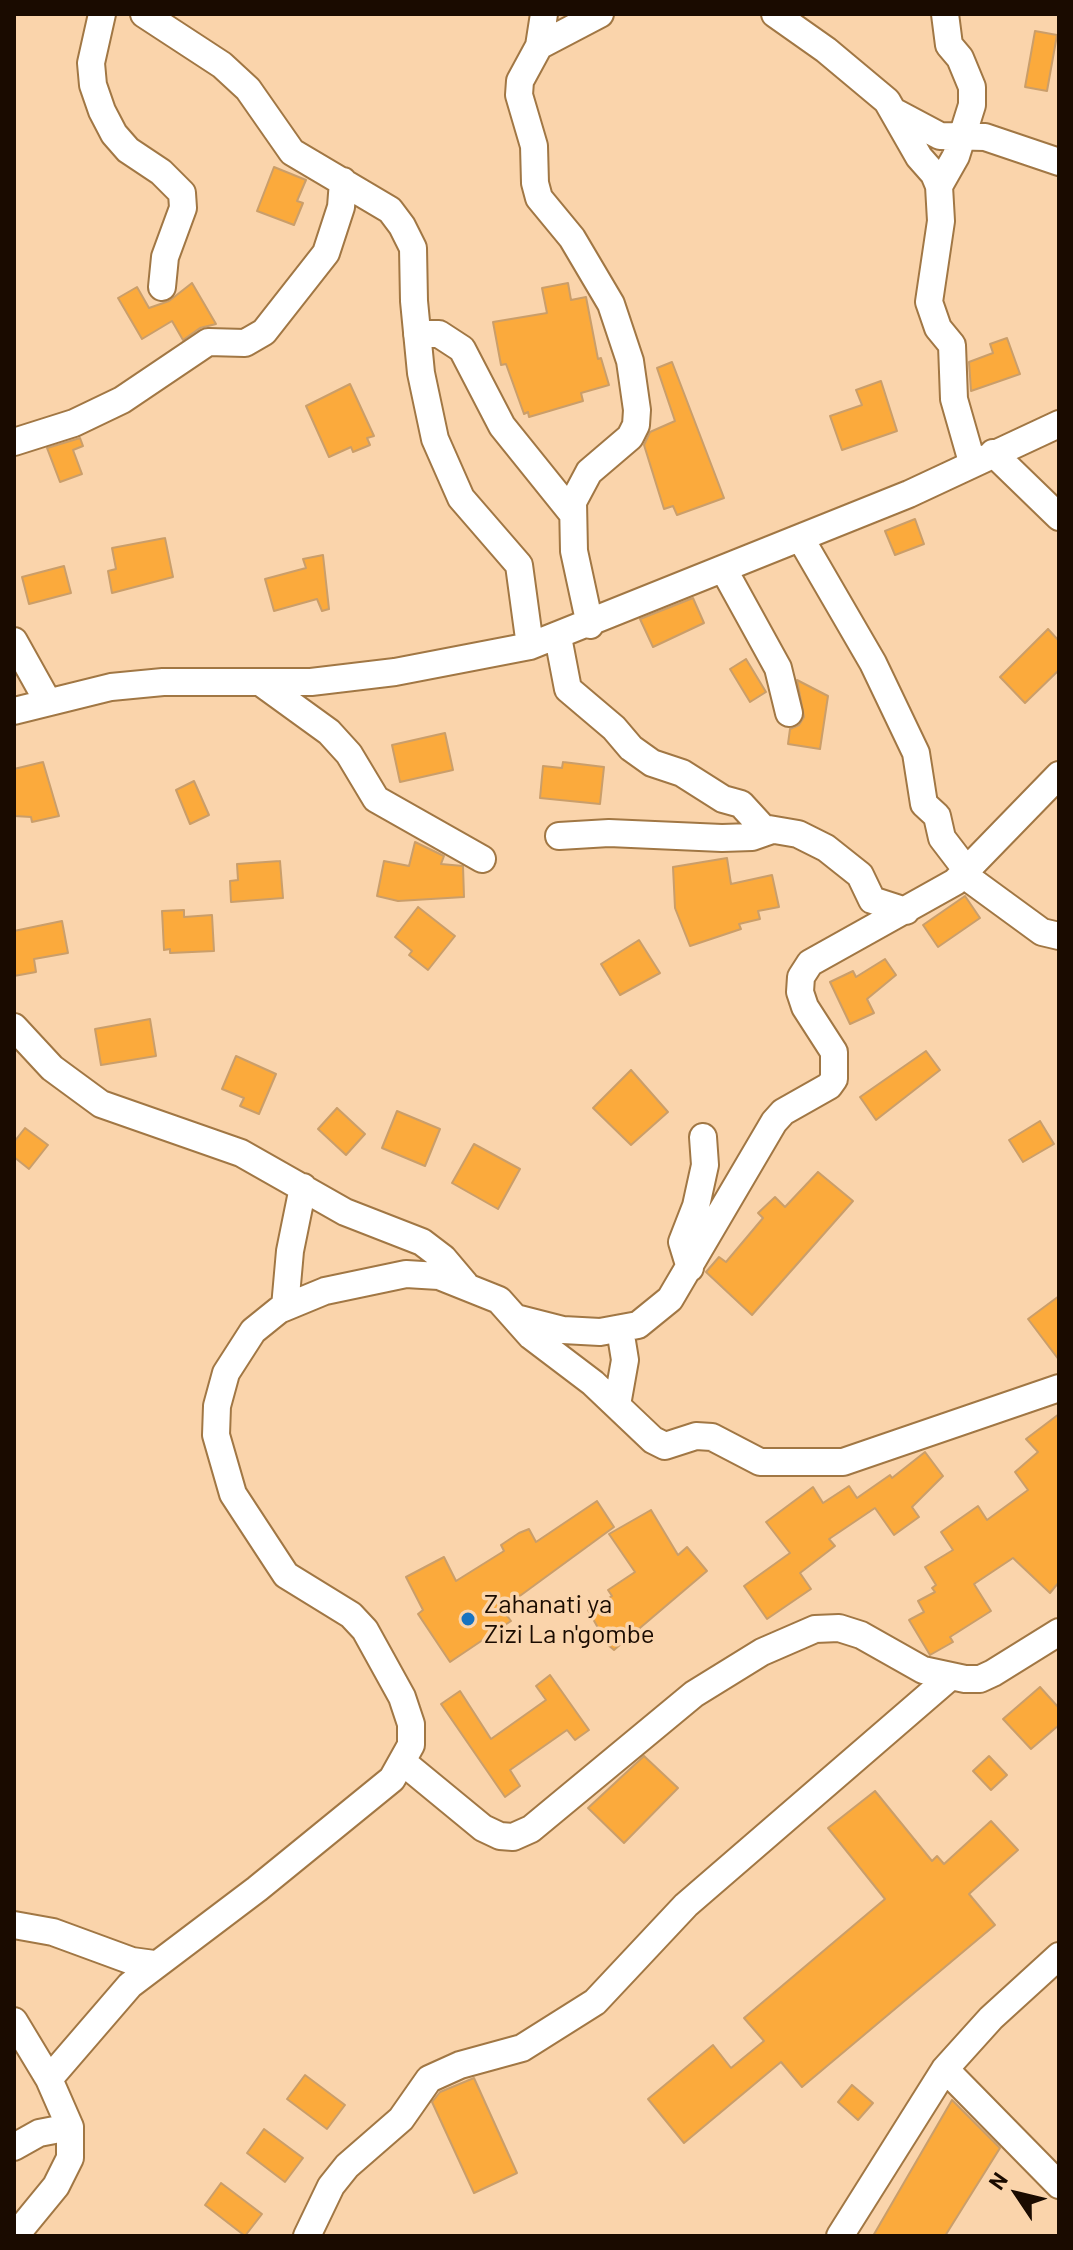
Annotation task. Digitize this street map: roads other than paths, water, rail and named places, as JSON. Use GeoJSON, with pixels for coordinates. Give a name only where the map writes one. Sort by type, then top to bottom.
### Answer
{"type":"FeatureCollection","features":[{"type":"Feature","properties":{"kind":"street"},"geometry":{"type":"LineString","coordinates":[[102,14],[91,63],[93,85],[102,111],[114,134],[128,150],[161,172],[182,193],[183,208],[165,257],[162,287]]}},
{"type":"Feature","properties":{"kind":"street"},"geometry":{"type":"LineString","coordinates":[[144,14],[222,65],[248,89],[292,152],[390,210],[413,248],[417,334],[435,439],[461,498],[519,565],[530,646]]}},
{"type":"Feature","properties":{"kind":"street"},"geometry":{"type":"LineString","coordinates":[[544,14],[539,46],[520,81],[519,95],[534,146],[535,183],[539,198],[572,238],[611,304],[630,361],[637,410],[636,425],[630,437],[589,472],[573,502],[574,551],[590,625]]}},
{"type":"Feature","properties":{"kind":"street"},"geometry":{"type":"LineString","coordinates":[[539,46],[600,14]]}},
{"type":"Feature","properties":{"kind":"street"},"geometry":{"type":"LineString","coordinates":[[775,14],[826,50],[893,111],[940,136],[985,137],[1059,162]]}},
{"type":"Feature","properties":{"kind":"street"},"geometry":{"type":"LineString","coordinates":[[939,186],[964,137],[972,105],[972,87],[960,58],[949,45],[945,14]]}},
{"type":"Feature","properties":{"kind":"street"},"geometry":{"type":"LineString","coordinates":[[893,111],[939,186],[941,221],[929,302],[938,328],[952,345],[954,399],[982,458],[1059,517]]}},
{"type":"Feature","properties":{"kind":"street"},"geometry":{"type":"LineString","coordinates":[[14,442],[74,423],[122,400],[208,342],[245,343],[264,332],[326,253],[341,207],[343,181]]}},
{"type":"Feature","properties":{"kind":"street"},"geometry":{"type":"LineString","coordinates":[[417,334],[439,334],[462,349],[502,426],[572,513]]}},
{"type":"Feature","properties":{"kind":"street"},"geometry":{"type":"LineString","coordinates":[[14,711],[111,687],[163,682],[311,682],[395,672],[530,646],[590,625],[909,494],[1059,424]]}},
{"type":"Feature","properties":{"kind":"street"},"geometry":{"type":"LineString","coordinates":[[801,539],[873,663],[916,753],[922,769],[924,804],[937,816],[942,838],[966,873],[1042,932],[1059,936]]}},
{"type":"Feature","properties":{"kind":"street"},"geometry":{"type":"LineString","coordinates":[[724,570],[778,668],[789,713]]}},
{"type":"Feature","properties":{"kind":"street"},"geometry":{"type":"LineString","coordinates":[[558,637],[568,689],[614,728],[631,748],[652,763],[682,773],[723,799],[741,804],[758,825],[798,834],[826,848],[860,875],[872,900],[906,911]]}},
{"type":"Feature","properties":{"kind":"street"},"geometry":{"type":"LineString","coordinates":[[15,644],[48,702]]}},
{"type":"Feature","properties":{"kind":"street"},"geometry":{"type":"LineString","coordinates":[[260,682],[329,732],[349,754],[376,799],[482,859]]}},
{"type":"Feature","properties":{"kind":"street"},"geometry":{"type":"LineString","coordinates":[[516,1318],[563,1330],[620,1329],[638,1325],[670,1299],[774,1122],[783,1112],[829,1086],[834,1079],[834,1052],[805,1007],[800,992],[801,977],[810,963],[906,911],[966,873],[1059,775]]}},
{"type":"Feature","properties":{"kind":"street"},"geometry":{"type":"LineString","coordinates":[[559,836],[609,833],[752,837],[772,830]]}},
{"type":"Feature","properties":{"kind":"street"},"geometry":{"type":"LineString","coordinates":[[14,1027],[52,1068],[101,1104],[241,1153],[345,1212],[422,1242],[443,1258],[467,1286]]}},
{"type":"Feature","properties":{"kind":"street"},"geometry":{"type":"LineString","coordinates":[[690,1268],[682,1242],[696,1206],[705,1165],[703,1137]]}},
{"type":"Feature","properties":{"kind":"street"},"geometry":{"type":"LineString","coordinates":[[285,1307],[290,1251],[303,1187]]}},
{"type":"Feature","properties":{"kind":"street"},"geometry":{"type":"LineString","coordinates":[[49,2079],[99,2018],[154,1964],[257,1889],[392,1779],[404,1763],[411,1745],[411,1724],[384,1661],[351,1615],[286,1575],[268,1551],[233,1494],[216,1435],[217,1406],[226,1373],[253,1331],[285,1307],[325,1291],[406,1274],[439,1276],[499,1300],[540,1344],[617,1405],[653,1440],[665,1446],[696,1436],[712,1437],[760,1462],[843,1462],[874,1454],[1059,1388]]}},
{"type":"Feature","properties":{"kind":"street"},"geometry":{"type":"LineString","coordinates":[[617,1405],[625,1360],[620,1329]]}},
{"type":"Feature","properties":{"kind":"street"},"geometry":{"type":"LineString","coordinates":[[404,1763],[483,1828],[500,1836],[513,1837],[531,1829],[694,1694],[762,1652],[815,1629],[839,1628],[861,1635],[923,1670],[950,1677],[980,1679],[1059,1632]]}},
{"type":"Feature","properties":{"kind":"street"},"geometry":{"type":"LineString","coordinates":[[307,2236],[331,2186],[347,2166],[401,2119],[429,2079],[450,2068],[522,2048],[595,2002],[619,1981],[686,1905],[950,1677]]}},
{"type":"Feature","properties":{"kind":"street"},"geometry":{"type":"LineString","coordinates":[[14,1925],[53,1932],[132,1961],[154,1964]]}},
{"type":"Feature","properties":{"kind":"street"},"geometry":{"type":"LineString","coordinates":[[840,2236],[945,2069],[991,2018],[1059,1956]]}},
{"type":"Feature","properties":{"kind":"street"},"geometry":{"type":"LineString","coordinates":[[14,2021],[49,2079],[70,2127],[70,2158],[63,2172],[15,2236]]}},
{"type":"Feature","properties":{"kind":"street"},"geometry":{"type":"LineString","coordinates":[[945,2069],[1059,2185]]}},
{"type":"Feature","properties":{"kind":"street"},"geometry":{"type":"LineString","coordinates":[[14,2147],[39,2133],[70,2127]]}},
{"type":"Feature","properties":{"kind":"place","name":"Zahanati ya Zizi La n'gombe"},"geometry":{"type":"Point","coordinates":[468,1619]}}]}
